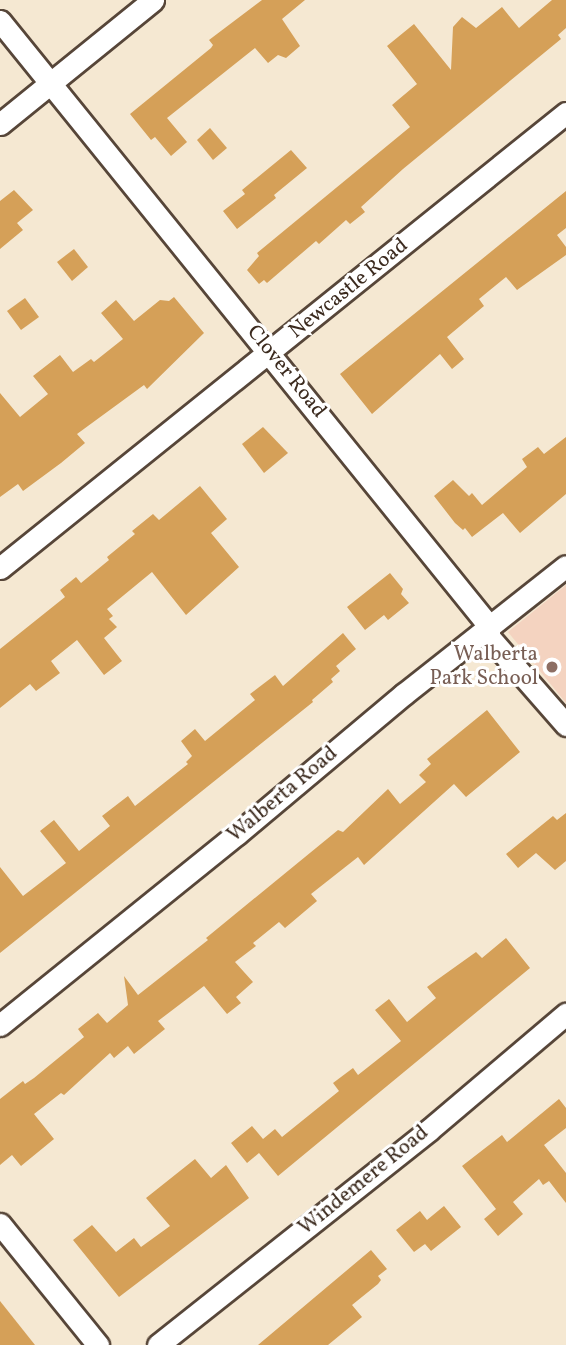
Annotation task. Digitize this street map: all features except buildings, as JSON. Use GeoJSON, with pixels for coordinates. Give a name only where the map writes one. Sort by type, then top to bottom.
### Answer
{"type":"FeatureCollection","features":[{"type":"Feature","properties":{"kind":"street"},"geometry":{"type":"LineString","coordinates":[[0,124],[153,0]]}},
{"type":"Feature","properties":{"kind":"street","name":"Clover Road"},"geometry":{"type":"LineString","coordinates":[[0,21],[271,352],[489,626],[489,637],[566,725]]}},
{"type":"Feature","properties":{"kind":"street","name":"Newcastle Road"},"geometry":{"type":"LineString","coordinates":[[0,569],[566,113]]}},
{"type":"Feature","properties":{"kind":"street","name":"Walberta Road"},"geometry":{"type":"LineString","coordinates":[[0,1025],[566,566]]}},
{"type":"Feature","properties":{"kind":"street","name":"Windemere Road"},"geometry":{"type":"LineString","coordinates":[[158,1345],[429,1130],[566,1014]]}},
{"type":"Feature","properties":{"kind":"street"},"geometry":{"type":"LineString","coordinates":[[0,1224],[98,1345]]}},
{"type":"Feature","properties":{"kind":"shaded area","name":"Walberta Park School"},"geometry":{"type":"Polygon","coordinates":[[[566,585],[566,703],[508,632],[566,585]]]}},
{"type":"Feature","properties":{"kind":"place","name":"Walberta Park School"},"geometry":{"type":"Point","coordinates":[552,667]}}]}
